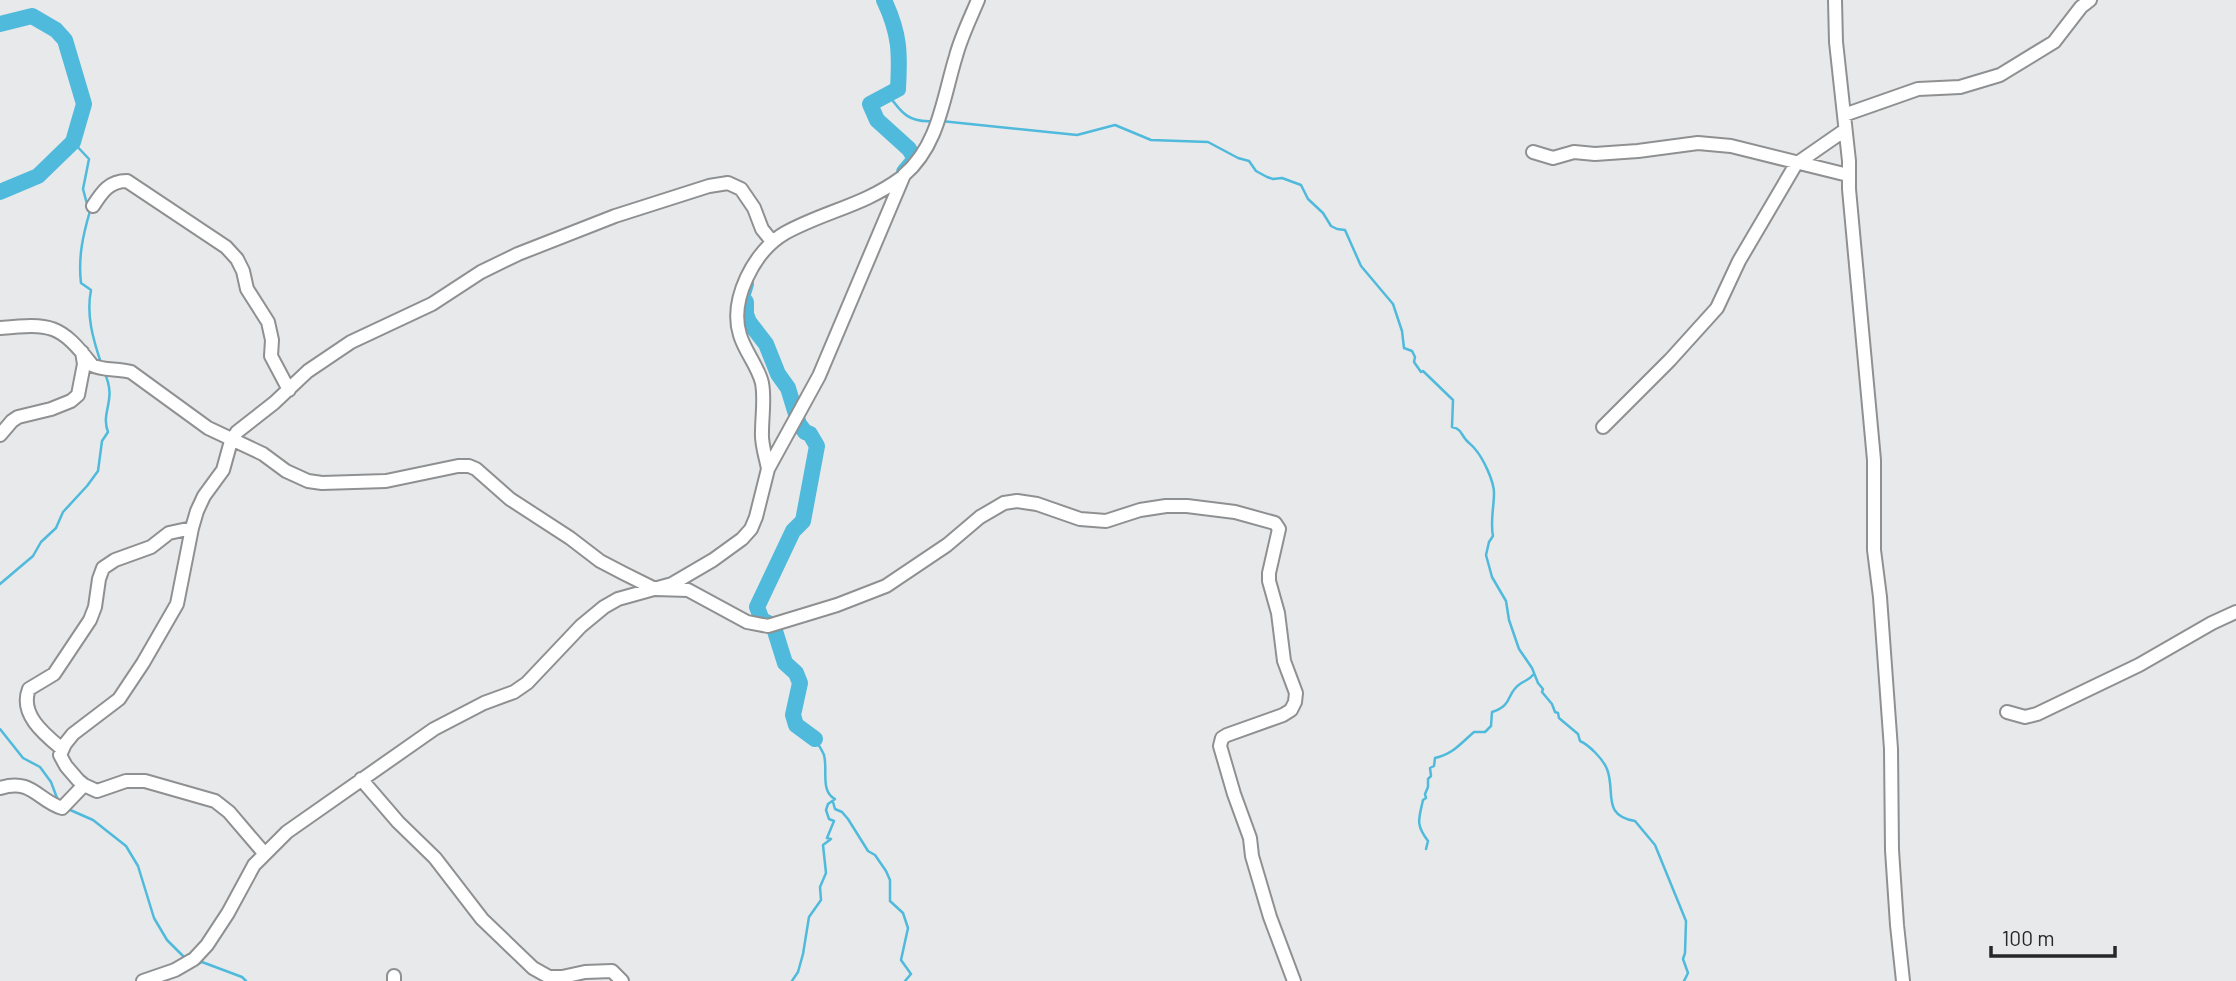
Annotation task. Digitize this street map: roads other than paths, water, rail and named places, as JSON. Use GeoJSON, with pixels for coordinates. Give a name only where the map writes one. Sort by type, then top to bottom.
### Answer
{"type":"FeatureCollection","features":[{"type":"Feature","properties":{"kind":"street"},"geometry":{"type":"LineString","coordinates":[[768,469],[762,432],[761,381],[740,337],[737,321],[740,291],[751,270],[775,239],[801,225],[868,199],[916,165],[935,130],[956,54],[978,0]]}},
{"type":"Feature","properties":{"kind":"street"},"geometry":{"type":"LineString","coordinates":[[1835,0],[1837,52],[1874,460],[1874,550],[1891,750],[1892,850],[1903,981]]}},
{"type":"Feature","properties":{"kind":"street"},"geometry":{"type":"LineString","coordinates":[[1844,116],[1918,89],[1969,85],[2012,70],[2054,42],[2081,7],[2090,0]]}},
{"type":"Feature","properties":{"kind":"street"},"geometry":{"type":"LineString","coordinates":[[1604,427],[1670,360],[1717,307],[1739,261],[1796,164],[1845,130]]}},
{"type":"Feature","properties":{"kind":"street"},"geometry":{"type":"LineString","coordinates":[[1533,152],[1553,158],[1574,152],[1595,154],[1638,151],[1698,143],[1731,146],[1848,175]]}},
{"type":"Feature","properties":{"kind":"street"},"geometry":{"type":"LineString","coordinates":[[143,981],[176,970],[194,959],[207,945],[228,913],[254,866],[287,832],[434,729],[484,703],[514,692],[527,683],[581,626],[604,607],[618,599],[672,584],[702,567],[751,530],[768,469],[819,376],[904,175]]}},
{"type":"Feature","properties":{"kind":"street"},"geometry":{"type":"LineString","coordinates":[[93,206],[105,188],[117,181],[127,181],[226,247],[237,259],[247,289],[268,322],[272,340],[271,356],[289,390]]}},
{"type":"Feature","properties":{"kind":"street"},"geometry":{"type":"LineString","coordinates":[[264,853],[229,812],[207,798],[145,781],[126,781],[97,791],[84,785],[65,766],[60,755],[83,725],[114,705],[143,663],[177,604],[192,528],[204,496],[223,470],[231,441],[242,426],[274,403],[308,371],[351,342],[432,304],[495,265],[535,247],[645,206],[709,186],[728,183],[741,190],[754,208],[762,229],[770,239],[775,239]]}},
{"type":"Feature","properties":{"kind":"street"},"geometry":{"type":"LineString","coordinates":[[0,328],[47,327],[68,337],[92,365],[131,372],[208,428],[263,454],[296,477],[322,483],[386,481],[469,466],[510,499],[600,561],[655,589],[688,590],[747,622],[768,626],[837,605],[886,586],[934,554],[991,509],[1004,503],[1017,501],[1037,504],[1080,519],[1106,521],[1140,510],[1187,506],[1235,512],[1275,523],[1279,529],[1269,581],[1278,612],[1284,661],[1296,693],[1295,702],[1291,710],[1283,715],[1227,735],[1222,738],[1220,746],[1250,838],[1252,856],[1270,917],[1294,981]]}},
{"type":"Feature","properties":{"kind":"street"},"geometry":{"type":"LineString","coordinates":[[0,435],[18,417],[51,409],[71,401],[78,395],[84,364],[82,352]]}},
{"type":"Feature","properties":{"kind":"street"},"geometry":{"type":"LineString","coordinates":[[62,749],[31,718],[27,706],[29,689],[54,674],[90,620],[103,569],[115,560],[150,547],[170,533],[192,528]]}},
{"type":"Feature","properties":{"kind":"street"},"geometry":{"type":"LineString","coordinates":[[2007,712],[2025,717],[2046,709],[2139,665],[2236,612]]}},
{"type":"Feature","properties":{"kind":"street"},"geometry":{"type":"LineString","coordinates":[[361,779],[398,822],[435,858],[482,919],[533,968],[549,977],[612,971],[622,981]]}},
{"type":"Feature","properties":{"kind":"street"},"geometry":{"type":"LineString","coordinates":[[0,788],[10,785],[23,786],[62,808],[84,785]]}},
{"type":"Feature","properties":{"kind":"waterway"},"geometry":{"type":"LineString","coordinates":[[884,0],[898,44],[898,89],[870,104],[877,120],[909,149],[915,159],[904,172]]}},
{"type":"Feature","properties":{"kind":"waterway"},"geometry":{"type":"LineString","coordinates":[[0,24],[32,16],[56,30],[65,40],[84,104],[73,142],[38,176],[0,192]]}},
{"type":"Feature","properties":{"kind":"waterway"},"geometry":{"type":"LineString","coordinates":[[888,94],[906,115],[918,120],[934,121]]}},
{"type":"Feature","properties":{"kind":"waterway"},"geometry":{"type":"LineString","coordinates":[[941,121],[1077,135],[1115,125],[1151,140],[1208,142],[1249,161],[1256,171],[1267,177],[1282,178],[1301,185],[1308,199],[1323,213],[1331,226],[1345,230],[1361,266],[1393,304],[1402,331],[1404,348],[1412,351],[1414,362],[1421,372],[1453,400],[1452,427],[1460,431],[1474,448],[1487,470],[1494,493],[1493,536],[1486,555],[1492,577],[1506,601],[1519,649],[1559,718],[1578,734],[1580,741],[1605,765],[1612,801],[1618,814],[1635,821],[1655,845],[1686,921],[1683,959],[1688,973],[1684,981]]}},
{"type":"Feature","properties":{"kind":"waterway"},"geometry":{"type":"LineString","coordinates":[[73,142],[89,159],[83,189],[87,204]]}},
{"type":"Feature","properties":{"kind":"waterway"},"geometry":{"type":"LineString","coordinates":[[90,211],[82,246],[80,273],[81,283],[91,290],[90,318],[101,363]]}},
{"type":"Feature","properties":{"kind":"waterway"},"geometry":{"type":"LineString","coordinates":[[746,284],[742,297],[746,302],[749,322],[766,344],[778,374],[788,388],[799,424],[810,434],[817,446],[803,521],[793,531],[757,607],[762,620],[772,625],[785,663],[796,673],[800,683],[793,715],[796,725],[815,739]]}},
{"type":"Feature","properties":{"kind":"waterway"},"geometry":{"type":"LineString","coordinates":[[0,584],[33,556],[41,542],[56,528],[63,512],[98,471],[102,441],[108,432],[106,418],[109,390],[104,372]]}},
{"type":"Feature","properties":{"kind":"waterway"},"geometry":{"type":"LineString","coordinates":[[1426,849],[1428,841],[1421,830],[1419,817],[1431,776],[1430,768],[1434,766],[1435,758],[1452,751],[1474,732],[1485,732],[1491,726],[1492,712],[1504,706],[1513,691],[1534,674]]}},
{"type":"Feature","properties":{"kind":"waterway"},"geometry":{"type":"LineString","coordinates":[[0,729],[23,758],[40,767],[61,802]]}},
{"type":"Feature","properties":{"kind":"waterway"},"geometry":{"type":"LineString","coordinates":[[792,981],[798,972],[803,954],[809,917],[821,900],[820,887],[826,873],[823,845],[831,839],[827,838],[834,821],[829,819],[826,810],[828,804],[835,799],[828,791],[824,755],[815,739]]}},
{"type":"Feature","properties":{"kind":"waterway"},"geometry":{"type":"LineString","coordinates":[[833,802],[835,809],[848,819],[868,851],[875,855],[890,880],[890,901],[903,913],[908,928],[901,960],[911,974],[905,981]]}},
{"type":"Feature","properties":{"kind":"waterway"},"geometry":{"type":"LineString","coordinates":[[68,809],[93,820],[126,846],[138,866],[154,918],[167,940],[184,957]]}},
{"type":"Feature","properties":{"kind":"waterway"},"geometry":{"type":"LineString","coordinates":[[195,965],[202,962],[246,981]]}}]}
